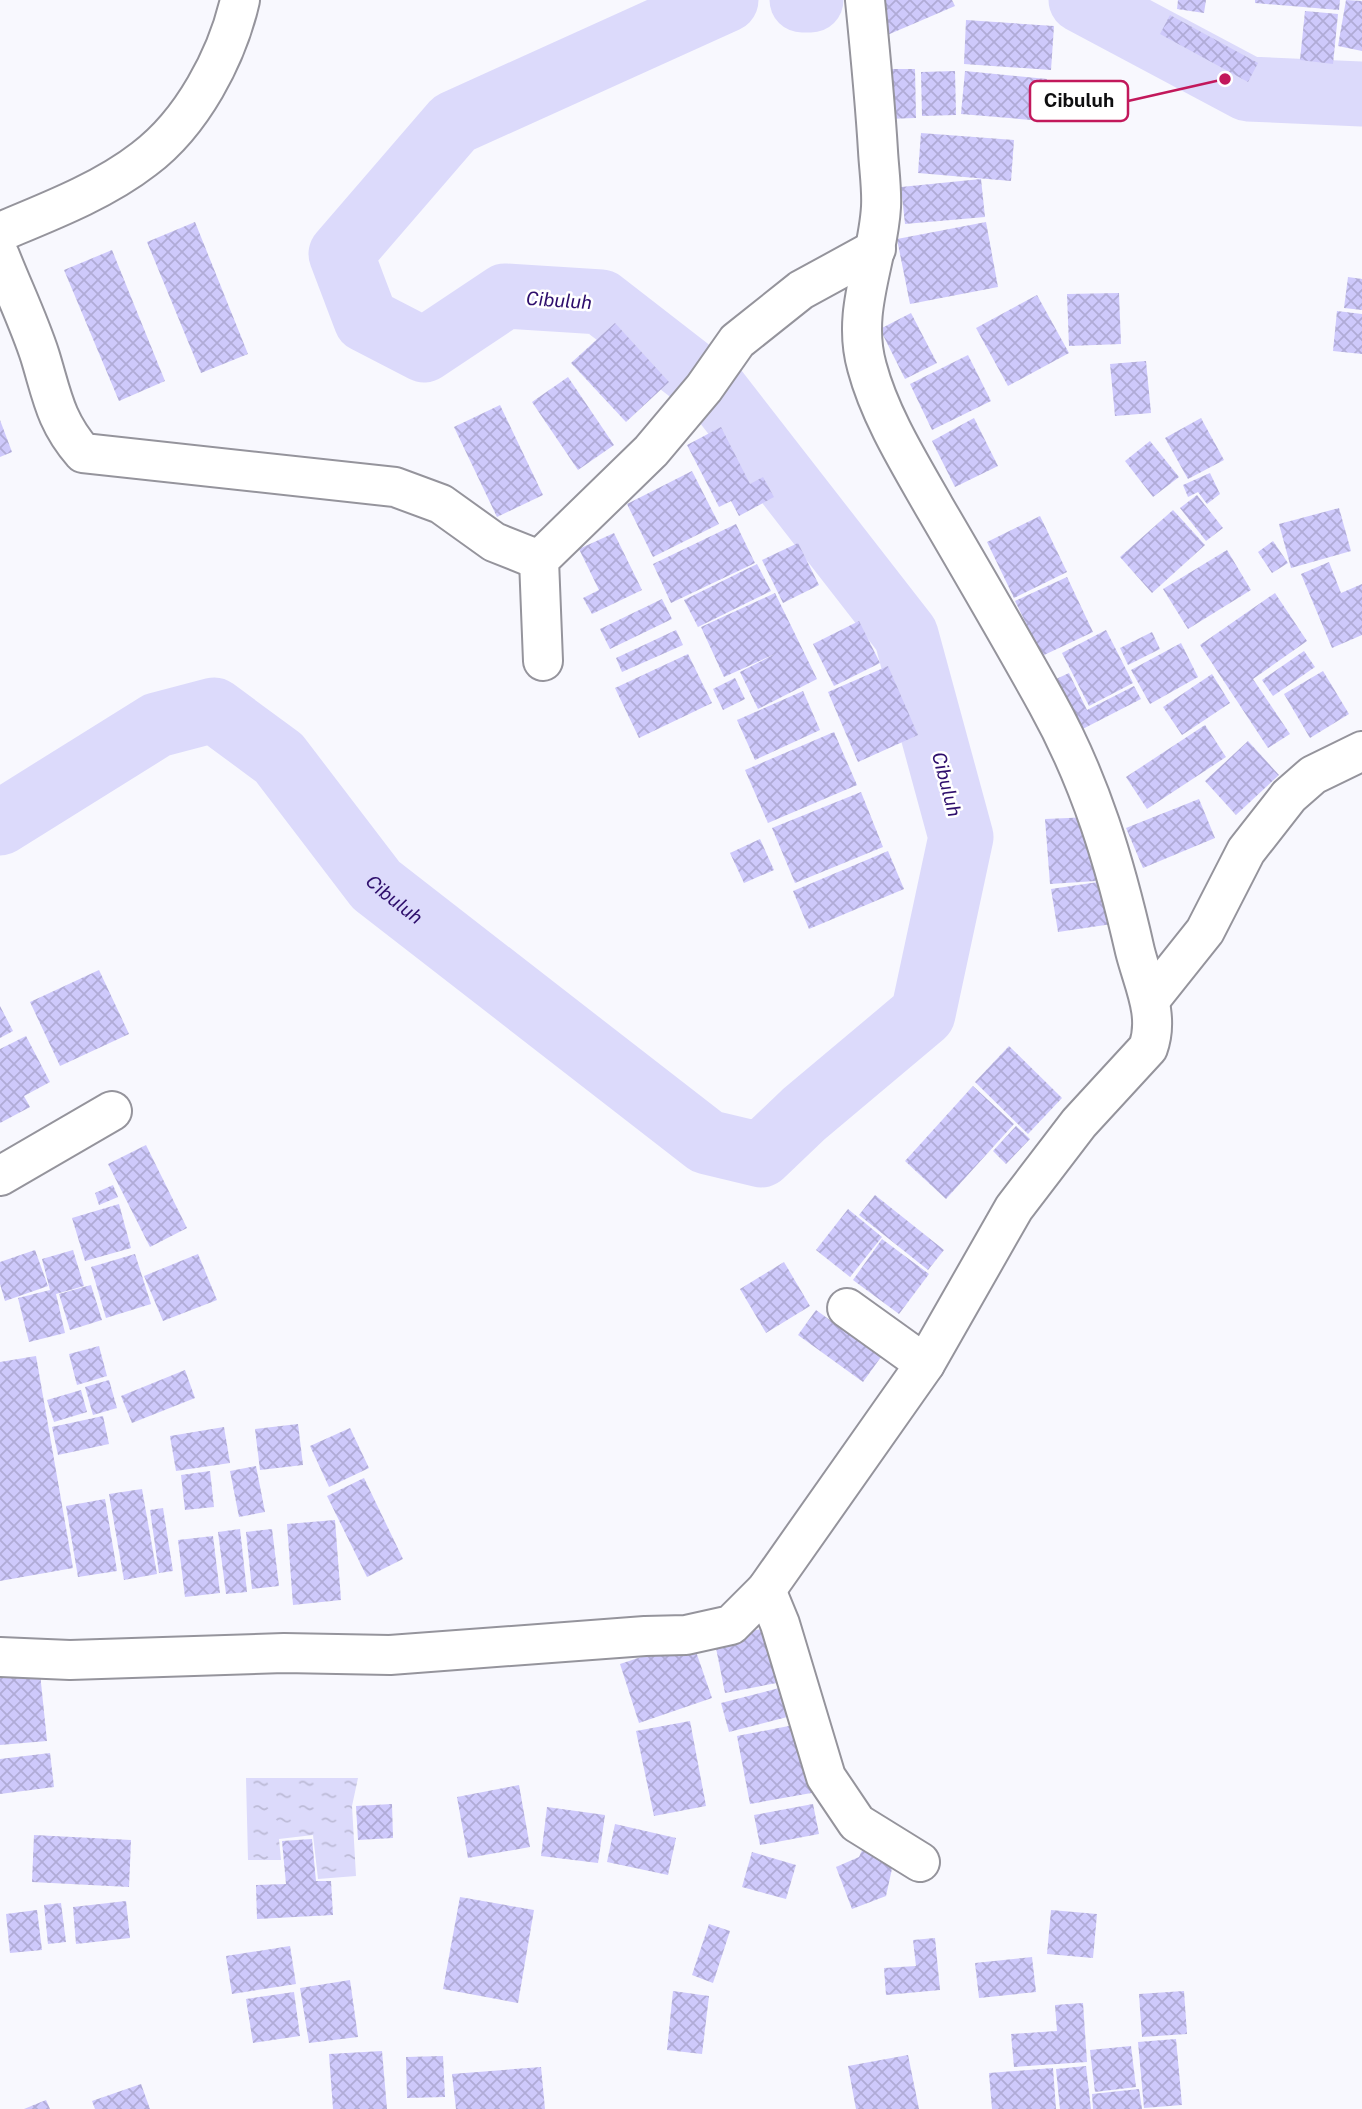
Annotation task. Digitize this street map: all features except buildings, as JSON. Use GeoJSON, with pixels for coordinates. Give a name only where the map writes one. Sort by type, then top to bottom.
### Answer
{"type":"FeatureCollection","features":[{"type":"Feature","properties":{"kind":"street"},"geometry":{"type":"LineString","coordinates":[[0,232],[96,187],[145,159],[186,117],[234,25],[240,0]]}},
{"type":"Feature","properties":{"kind":"street"},"geometry":{"type":"LineString","coordinates":[[0,1657],[70,1660],[284,1653],[390,1655],[686,1635],[731,1625],[766,1590],[925,1363],[1014,1208],[1079,1123],[1148,1048],[1152,1036],[1150,1000],[1104,827],[1049,706],[916,474],[874,389],[862,342],[866,278],[876,249],[881,206],[873,61],[865,1]]}},
{"type":"Feature","properties":{"kind":"street"},"geometry":{"type":"LineString","coordinates":[[543,661],[539,560],[650,451],[705,388],[737,341],[801,290],[876,249]]}},
{"type":"Feature","properties":{"kind":"street"},"geometry":{"type":"LineString","coordinates":[[0,256],[39,355],[54,410],[69,437],[83,453],[395,487],[441,504],[495,542],[539,560]]}},
{"type":"Feature","properties":{"kind":"street"},"geometry":{"type":"LineString","coordinates":[[1150,1000],[1205,931],[1246,851],[1289,796],[1313,775],[1362,751]]}},
{"type":"Feature","properties":{"kind":"street"},"geometry":{"type":"LineString","coordinates":[[0,1176],[112,1111]]}},
{"type":"Feature","properties":{"kind":"street"},"geometry":{"type":"LineString","coordinates":[[847,1308],[925,1363]]}},
{"type":"Feature","properties":{"kind":"street"},"geometry":{"type":"LineString","coordinates":[[766,1590],[780,1625],[826,1777],[858,1823],[920,1862]]}},
{"type":"Feature","properties":{"kind":"water"},"geometry":{"type":"Polygon","coordinates":[[[246,1778],[358,1778],[352,1806],[356,1876],[318,1879],[313,1835],[279,1839],[281,1860],[248,1860],[246,1778]]]}},
{"type":"Feature","properties":{"kind":"waterway","name":"Cibuluh"},"geometry":{"type":"LineString","coordinates":[[0,823],[157,725],[214,710],[279,758],[376,885],[707,1142],[761,1155],[804,1114],[923,1014],[961,837],[906,635],[717,392],[601,302],[505,296],[424,350],[366,320],[341,254],[454,123],[726,0]]}},
{"type":"Feature","properties":{"kind":"waterway","name":"Cibuluh"},"geometry":{"type":"LineString","coordinates":[[802,0],[811,0]]}},
{"type":"Feature","properties":{"kind":"waterway","name":"Cibuluh"},"geometry":{"type":"LineString","coordinates":[[1081,0],[1248,89],[1362,94]]}},
{"type":"Feature","properties":{"kind":"place","name":"Cibuluh"},"geometry":{"type":"Point","coordinates":[1225,79]}}]}
